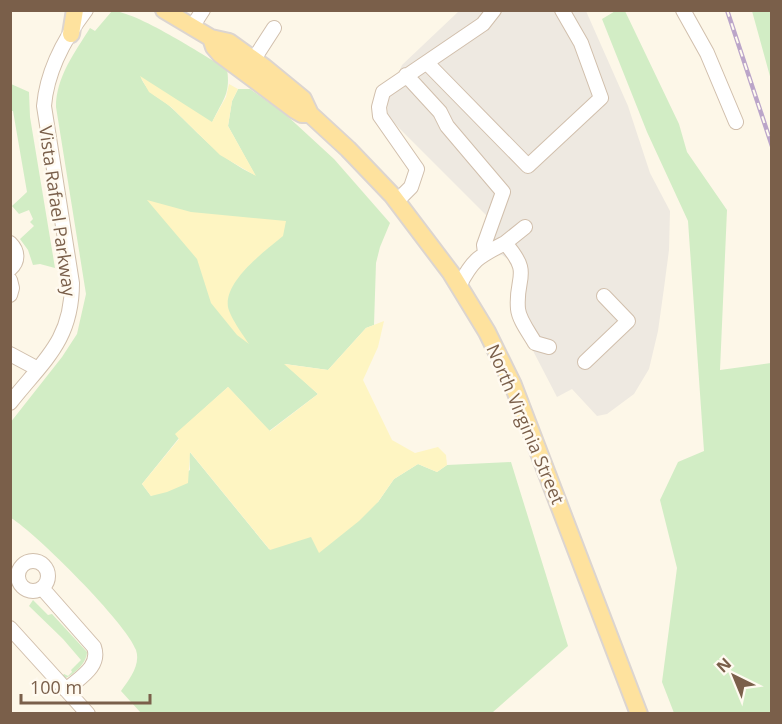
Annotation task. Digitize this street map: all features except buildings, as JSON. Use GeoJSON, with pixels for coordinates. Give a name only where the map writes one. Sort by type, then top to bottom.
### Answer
{"type":"FeatureCollection","features":[{"type":"Feature","properties":{"kind":"main road"},"geometry":{"type":"LineString","coordinates":[[71,34],[75,10]]}},
{"type":"Feature","properties":{"kind":"main road","name":"North Virginia Street"},"geometry":{"type":"LineString","coordinates":[[164,10],[211,38],[229,42],[303,99],[310,114],[348,149],[397,201],[431,244],[487,332],[513,385],[639,714]]}},
{"type":"Feature","properties":{"kind":"main road","name":"North Virginia Street"},"geometry":{"type":"LineString","coordinates":[[211,38],[220,54],[295,110],[302,114],[310,114]]}},
{"type":"Feature","properties":{"kind":"street","name":"Vista Rafael Parkway"},"geometry":{"type":"LineString","coordinates":[[10,403],[55,350],[62,337],[71,304],[72,283],[44,106],[49,74],[86,10]]}},
{"type":"Feature","properties":{"kind":"street"},"geometry":{"type":"LineString","coordinates":[[182,20],[202,10]]}},
{"type":"Feature","properties":{"kind":"street"},"geometry":{"type":"LineString","coordinates":[[397,201],[411,187],[417,169],[380,116],[379,107],[383,92],[483,24],[494,10]]}},
{"type":"Feature","properties":{"kind":"street"},"geometry":{"type":"LineString","coordinates":[[427,63],[528,166],[601,98],[581,43],[562,10]]}},
{"type":"Feature","properties":{"kind":"street"},"geometry":{"type":"LineString","coordinates":[[683,10],[707,53],[736,122]]}},
{"type":"Feature","properties":{"kind":"street"},"geometry":{"type":"LineString","coordinates":[[254,60],[274,28]]}},
{"type":"Feature","properties":{"kind":"street"},"geometry":{"type":"LineString","coordinates":[[406,75],[440,112],[447,126],[502,192],[484,245],[485,254]]}},
{"type":"Feature","properties":{"kind":"street"},"geometry":{"type":"LineString","coordinates":[[459,286],[470,265],[525,227]]}},
{"type":"Feature","properties":{"kind":"street"},"geometry":{"type":"LineString","coordinates":[[10,243],[16,249],[13,267]]}},
{"type":"Feature","properties":{"kind":"street"},"geometry":{"type":"LineString","coordinates":[[505,243],[517,257],[522,275],[518,311],[535,343],[549,347]]}},
{"type":"Feature","properties":{"kind":"street"},"geometry":{"type":"LineString","coordinates":[[10,280],[12,288],[10,295]]}},
{"type":"Feature","properties":{"kind":"street"},"geometry":{"type":"LineString","coordinates":[[585,362],[628,321],[604,296]]}},
{"type":"Feature","properties":{"kind":"street"},"geometry":{"type":"LineString","coordinates":[[10,354],[35,372]]}},
{"type":"Feature","properties":{"kind":"street"},"geometry":{"type":"LineString","coordinates":[[10,364],[35,372]]}},
{"type":"Feature","properties":{"kind":"street"},"geometry":{"type":"LineString","coordinates":[[42,588],[94,648],[96,654],[94,664],[66,690]]}},
{"type":"Feature","properties":{"kind":"street"},"geometry":{"type":"LineString","coordinates":[[10,628],[88,714]]}},
{"type":"Feature","properties":{"kind":"shaded area"},"geometry":{"type":"Polygon","coordinates":[[[459,11],[586,11],[628,106],[650,173],[670,211],[669,250],[664,288],[658,331],[649,369],[634,394],[607,414],[597,416],[572,389],[557,397],[515,316],[514,271],[509,260],[502,255],[493,256],[487,216],[388,117],[387,101],[402,65],[459,11]]]}},
{"type":"Feature","properties":{"kind":"green space"},"geometry":{"type":"Polygon","coordinates":[[[617,10],[625,11],[679,124],[687,152],[727,210],[720,370],[771,363],[771,713],[674,713],[662,682],[677,568],[660,500],[678,462],[704,451],[688,221],[647,132],[602,19],[617,10]]]}},
{"type":"Feature","properties":{"kind":"green space"},"geometry":{"type":"Polygon","coordinates":[[[112,11],[137,18],[153,26],[227,69],[227,91],[212,123],[141,78],[152,93],[169,105],[202,138],[232,162],[255,175],[228,126],[232,101],[238,89],[250,89],[284,113],[334,159],[390,223],[376,263],[374,325],[366,328],[328,370],[285,364],[318,394],[269,431],[228,387],[176,434],[179,438],[142,484],[151,496],[190,470],[189,451],[269,549],[378,502],[394,479],[418,464],[437,472],[447,465],[511,462],[568,646],[493,712],[141,713],[121,691],[137,661],[136,650],[129,637],[80,580],[40,541],[11,518],[10,423],[62,357],[77,334],[86,294],[56,107],[59,85],[67,65],[90,28],[95,31],[112,11]]]}},
{"type":"Feature","properties":{"kind":"green space"},"geometry":{"type":"Polygon","coordinates":[[[752,11],[771,11],[771,80],[752,11]]]}},
{"type":"Feature","properties":{"kind":"green space"},"geometry":{"type":"Polygon","coordinates":[[[11,84],[29,92],[30,117],[55,268],[40,264],[33,265],[28,250],[20,239],[34,226],[30,222],[33,219],[29,210],[19,214],[12,206],[27,192],[13,111],[11,111],[11,84]]]}},
{"type":"Feature","properties":{"kind":"green space"},"geometry":{"type":"Polygon","coordinates":[[[33,600],[48,615],[52,614],[87,652],[82,665],[75,672],[63,679],[61,677],[64,674],[68,676],[81,660],[29,606],[33,600]]]}},
{"type":"Feature","properties":{"kind":"sand"},"geometry":{"type":"Polygon","coordinates":[[[140,76],[212,122],[226,97],[229,84],[238,89],[232,101],[228,126],[256,176],[220,155],[171,107],[149,92],[140,76]]]}},
{"type":"Feature","properties":{"kind":"sand"},"geometry":{"type":"Polygon","coordinates":[[[147,200],[191,212],[286,221],[283,236],[247,267],[232,287],[228,297],[229,311],[249,344],[237,335],[211,303],[197,259],[147,200]]]}},
{"type":"Feature","properties":{"kind":"sand"},"geometry":{"type":"Polygon","coordinates":[[[384,321],[378,347],[363,380],[392,440],[415,453],[438,447],[446,455],[447,465],[437,472],[418,464],[394,479],[378,502],[359,521],[319,553],[311,537],[270,550],[190,452],[188,483],[151,496],[142,484],[179,439],[175,434],[228,387],[270,431],[318,394],[284,364],[328,370],[366,328],[384,321]]]}},
{"type":"Feature","properties":{"kind":"railway"},"geometry":{"type":"LineString","coordinates":[[727,10],[772,146]]}}]}
